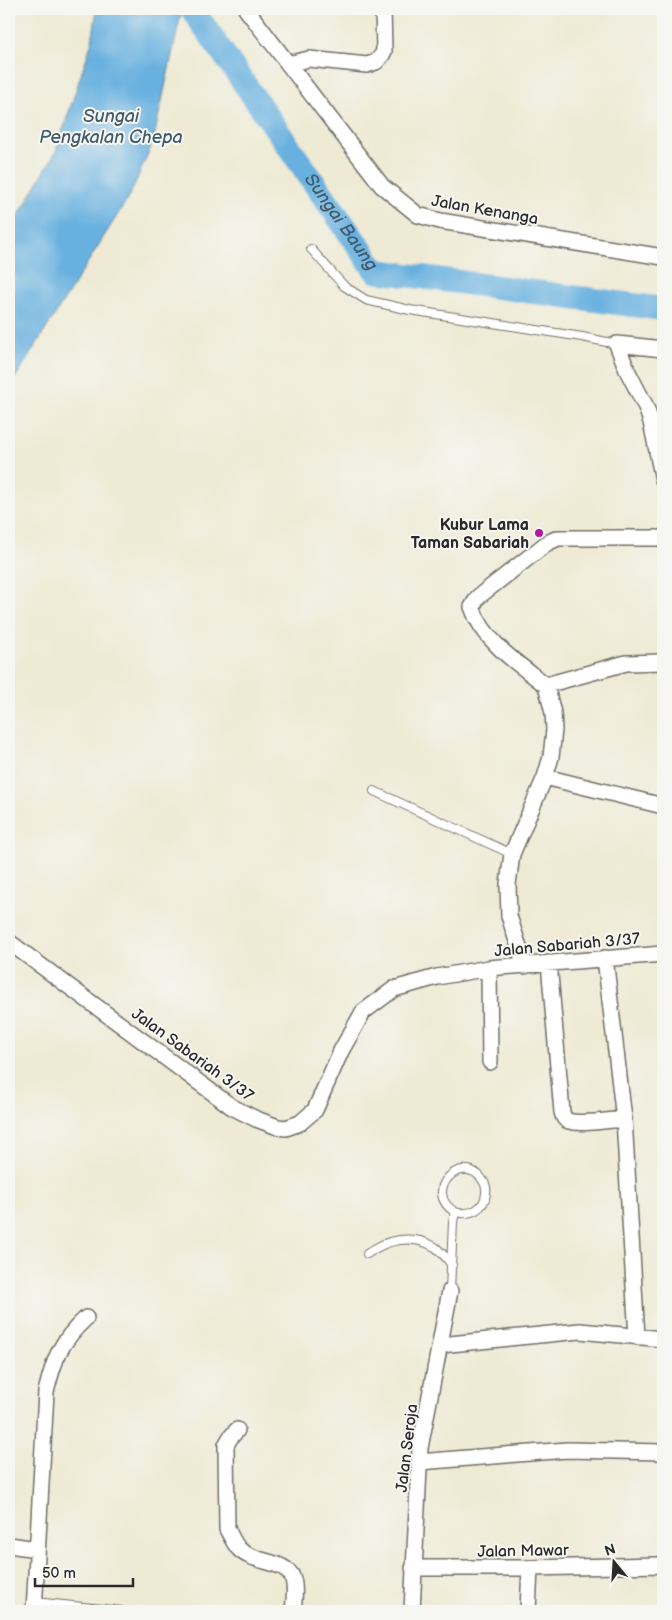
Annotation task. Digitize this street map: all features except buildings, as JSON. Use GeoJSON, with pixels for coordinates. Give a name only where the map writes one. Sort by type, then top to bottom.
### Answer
{"type":"FeatureCollection","features":[{"type":"Feature","properties":{"kind":"street","name":"Jalan Kenanga"},"geometry":{"type":"LineString","coordinates":[[246,9],[382,186],[418,215],[440,221],[663,257]]}},
{"type":"Feature","properties":{"kind":"street"},"geometry":{"type":"LineString","coordinates":[[288,64],[309,59],[367,65],[376,62],[384,51],[383,9]]}},
{"type":"Feature","properties":{"kind":"street"},"geometry":{"type":"LineString","coordinates":[[663,349],[617,344],[627,370],[646,407],[663,480]]}},
{"type":"Feature","properties":{"kind":"street"},"geometry":{"type":"LineString","coordinates":[[525,966],[509,916],[508,884],[512,854],[545,777],[551,757],[554,730],[553,713],[546,685],[508,656],[482,626],[475,616],[472,607],[478,597],[547,543],[558,538],[663,538]]}},
{"type":"Feature","properties":{"kind":"street"},"geometry":{"type":"LineString","coordinates":[[546,685],[626,663],[663,662]]}},
{"type":"Feature","properties":{"kind":"street"},"geometry":{"type":"LineString","coordinates":[[545,777],[663,806]]}},
{"type":"Feature","properties":{"kind":"street","name":"Jalan Sabariah 3/37"},"geometry":{"type":"LineString","coordinates":[[9,942],[232,1107],[256,1119],[286,1128],[300,1124],[315,1110],[341,1051],[363,1012],[394,989],[437,977],[489,968],[663,954]]}},
{"type":"Feature","properties":{"kind":"street"},"geometry":{"type":"LineString","coordinates":[[605,958],[624,1119],[637,1337]]}},
{"type":"Feature","properties":{"kind":"street"},"geometry":{"type":"LineString","coordinates":[[549,964],[564,1119],[569,1122],[586,1122],[624,1119]]}},
{"type":"Feature","properties":{"kind":"street"},"geometry":{"type":"LineString","coordinates":[[489,968],[490,1062]]}},
{"type":"Feature","properties":{"kind":"street","name":"Jalan Seroja"},"geometry":{"type":"LineString","coordinates":[[412,1611],[420,1448],[450,1291]]}},
{"type":"Feature","properties":{"kind":"street"},"geometry":{"type":"LineString","coordinates":[[34,1607],[46,1392],[52,1368],[61,1347],[72,1331],[86,1318]]}},
{"type":"Feature","properties":{"kind":"street"},"geometry":{"type":"LineString","coordinates":[[440,1345],[580,1331],[663,1339]]}},
{"type":"Feature","properties":{"kind":"street"},"geometry":{"type":"LineString","coordinates":[[237,1430],[226,1445],[228,1529],[239,1550],[282,1566],[289,1571],[293,1579],[294,1611]]}},
{"type":"Feature","properties":{"kind":"street"},"geometry":{"type":"LineString","coordinates":[[419,1462],[567,1450],[663,1452]]}},
{"type":"Feature","properties":{"kind":"street"},"geometry":{"type":"LineString","coordinates":[[9,1545],[37,1549]]}},
{"type":"Feature","properties":{"kind":"street","name":"Jalan Mawar"},"geometry":{"type":"LineString","coordinates":[[413,1568],[659,1565],[663,1568]]}},
{"type":"Feature","properties":{"kind":"street"},"geometry":{"type":"LineString","coordinates":[[528,1611],[530,1568]]}},
{"type":"Feature","properties":{"kind":"lane"},"geometry":{"type":"LineString","coordinates":[[311,250],[344,286],[366,300],[410,310],[617,344]]}},
{"type":"Feature","properties":{"kind":"lane"},"geometry":{"type":"LineString","coordinates":[[374,791],[512,854]]}},
{"type":"Feature","properties":{"kind":"lane"},"geometry":{"type":"LineString","coordinates":[[461,1170],[471,1171],[479,1175],[484,1181],[487,1191],[481,1207],[472,1213],[462,1214],[455,1212],[443,1201],[442,1191],[444,1183],[450,1174],[461,1170]]}},
{"type":"Feature","properties":{"kind":"lane"},"geometry":{"type":"LineString","coordinates":[[450,1291],[455,1212]]}},
{"type":"Feature","properties":{"kind":"lane"},"geometry":{"type":"LineString","coordinates":[[367,1254],[387,1242],[399,1240],[413,1241],[436,1248],[452,1264]]}},
{"type":"Feature","properties":{"kind":"lane"},"geometry":{"type":"LineString","coordinates":[[34,1607],[122,1611]]}},
{"type":"Feature","properties":{"kind":"water","name":"Sungai Pengkalan Chepa"},"geometry":{"type":"Polygon","coordinates":[[[97,9],[182,9],[153,142],[130,195],[9,388],[9,232],[56,151],[92,41],[97,9]]]}},
{"type":"Feature","properties":{"kind":"waterway","name":"Sungai Baung"},"geometry":{"type":"LineString","coordinates":[[192,9],[376,271],[663,309]]}},
{"type":"Feature","properties":{"kind":"place","name":"Kubur Lama Taman Sabariah"},"geometry":{"type":"Point","coordinates":[539,533]}}]}
